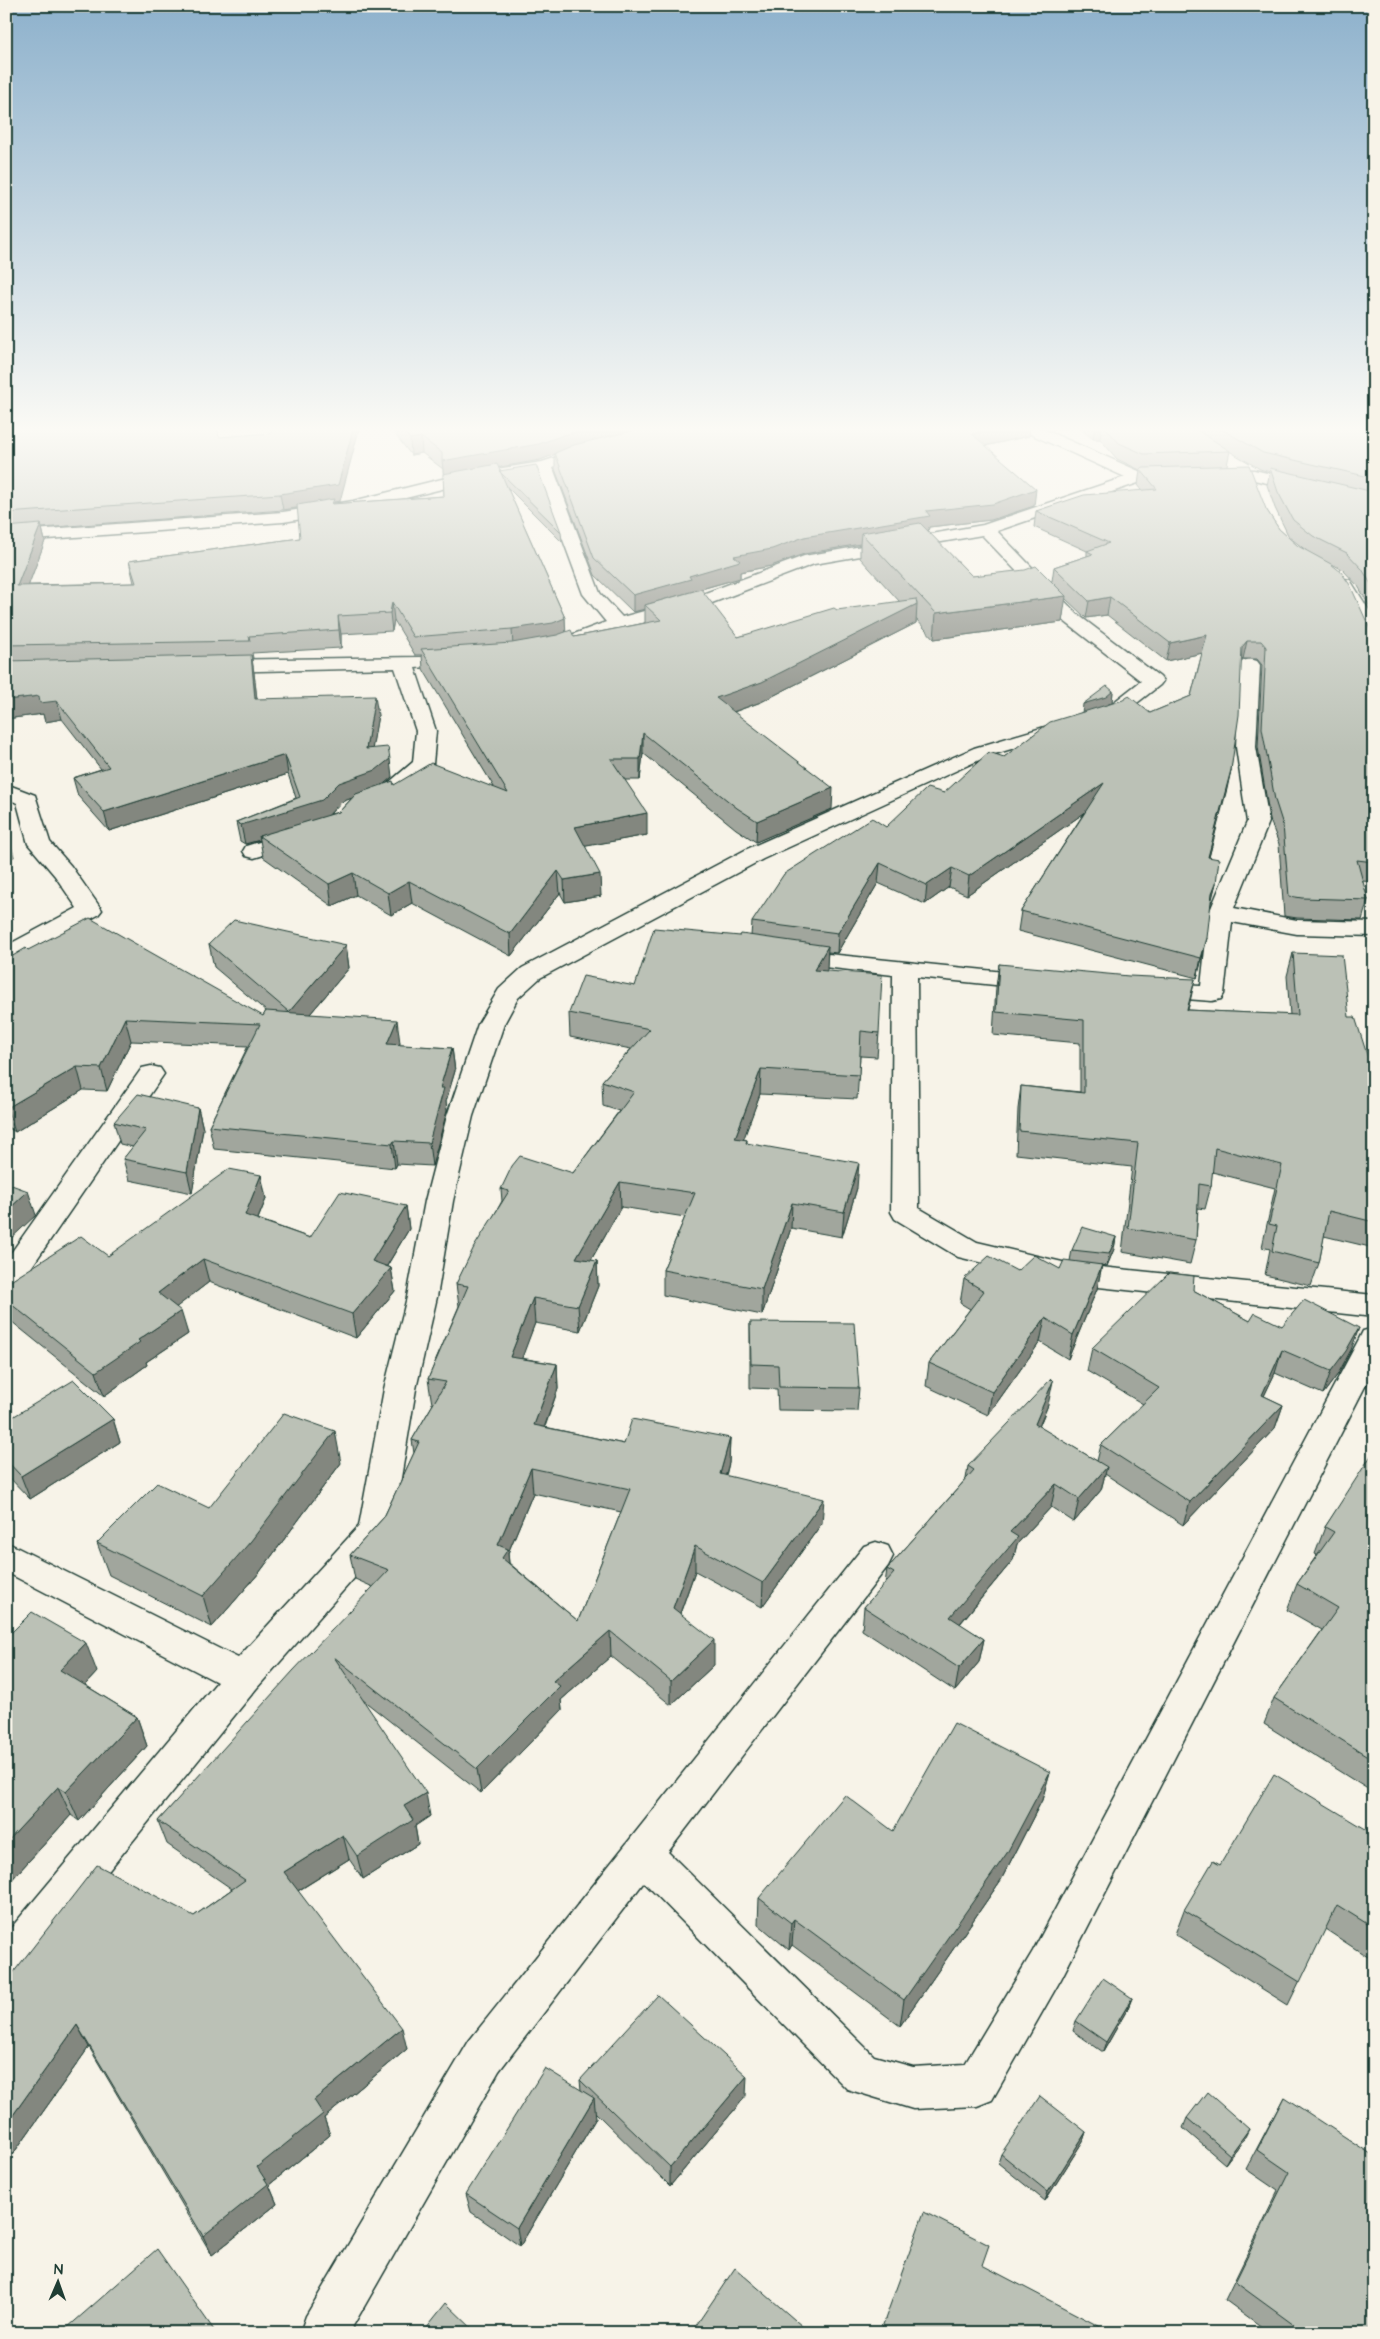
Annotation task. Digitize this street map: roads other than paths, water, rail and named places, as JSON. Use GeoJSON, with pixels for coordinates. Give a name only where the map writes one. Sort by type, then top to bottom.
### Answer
{"type":"FeatureCollection","features":[{"type":"Feature","properties":{"kind":"street"},"geometry":{"type":"LineString","coordinates":[[6,537],[32,535]]}},
{"type":"Feature","properties":{"kind":"street"},"geometry":{"type":"LineString","coordinates":[[570,535],[592,594],[618,624]]}},
{"type":"Feature","properties":{"kind":"street"},"geometry":{"type":"LineString","coordinates":[[540,650],[558,647],[618,624],[698,602],[810,560],[951,535]]}},
{"type":"Feature","properties":{"kind":"street"},"geometry":{"type":"LineString","coordinates":[[6,1966],[243,1678],[375,1531],[400,1389],[422,1297],[439,1201],[460,1116],[491,1024],[508,994],[531,974],[755,854],[981,752],[1112,713],[1153,681],[1134,663],[1082,628],[1029,576],[992,535]]}},
{"type":"Feature","properties":{"kind":"street"},"geometry":{"type":"LineString","coordinates":[[1328,572],[1336,576],[1348,587],[1366,620],[1374,642]]}},
{"type":"Feature","properties":{"kind":"street"},"geometry":{"type":"LineString","coordinates":[[201,666],[420,663],[475,658]]}},
{"type":"Feature","properties":{"kind":"street"},"geometry":{"type":"LineString","coordinates":[[360,806],[387,796],[423,764],[426,731],[403,662]]}},
{"type":"Feature","properties":{"kind":"street"},"geometry":{"type":"LineString","coordinates":[[1133,990],[1212,994],[1221,913],[1258,822],[1246,746],[1250,665]]}},
{"type":"Feature","properties":{"kind":"street"},"geometry":{"type":"LineString","coordinates":[[6,790],[28,800],[39,844],[63,871],[90,910],[56,926],[40,938],[6,955]]}},
{"type":"Feature","properties":{"kind":"street"},"geometry":{"type":"LineString","coordinates":[[254,852],[316,831]]}},
{"type":"Feature","properties":{"kind":"street"},"geometry":{"type":"LineString","coordinates":[[1221,913],[1297,927],[1374,929]]}},
{"type":"Feature","properties":{"kind":"street"},"geometry":{"type":"LineString","coordinates":[[620,928],[649,933]]}},
{"type":"Feature","properties":{"kind":"street"},"geometry":{"type":"LineString","coordinates":[[765,954],[905,970],[1058,984]]}},
{"type":"Feature","properties":{"kind":"street"},"geometry":{"type":"LineString","coordinates":[[905,970],[905,1212],[968,1250],[1071,1274],[1374,1306]]}},
{"type":"Feature","properties":{"kind":"street"},"geometry":{"type":"LineString","coordinates":[[6,1278],[14,1271],[151,1074]]}},
{"type":"Feature","properties":{"kind":"street"},"geometry":{"type":"LineString","coordinates":[[644,1855],[862,2074],[913,2088],[977,2086],[1042,1973],[1374,1338]]}},
{"type":"Feature","properties":{"kind":"street"},"geometry":{"type":"LineString","coordinates":[[6,1556],[243,1678]]}},
{"type":"Feature","properties":{"kind":"street"},"geometry":{"type":"LineString","coordinates":[[323,2333],[484,2056],[644,1855],[876,1556]]}}]}
